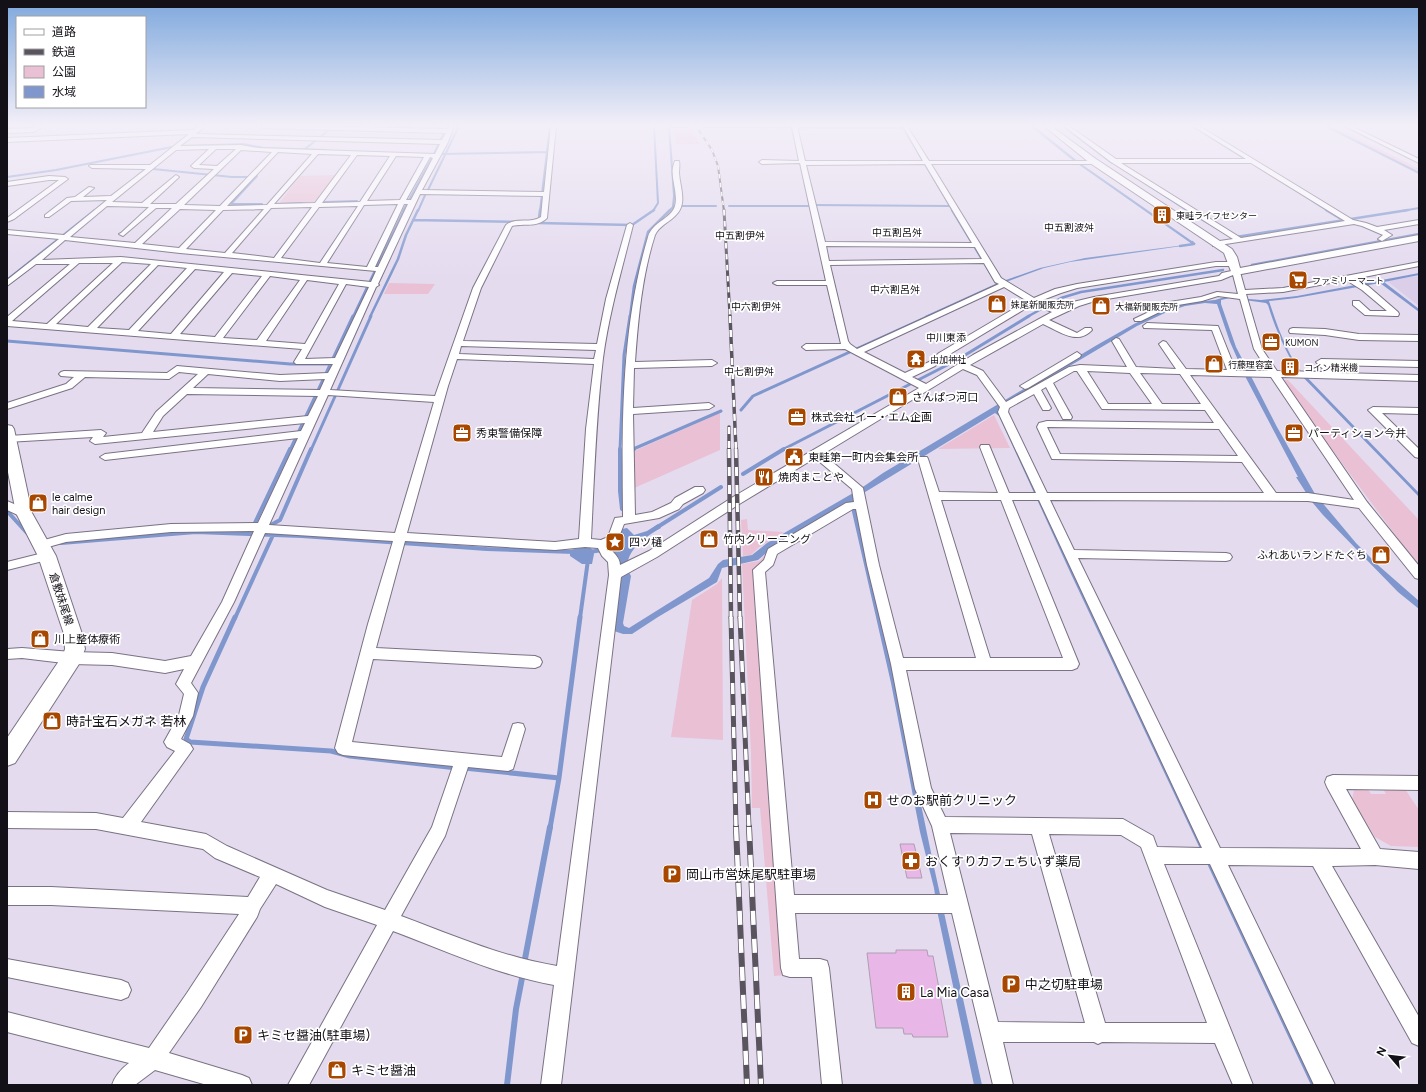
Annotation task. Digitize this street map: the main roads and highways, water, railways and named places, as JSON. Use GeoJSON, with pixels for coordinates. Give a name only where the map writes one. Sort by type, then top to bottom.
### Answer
{"type":"FeatureCollection","features":[{"type":"Feature","properties":{"kind":"water"},"geometry":{"type":"Polygon","coordinates":[[[1096,177],[1100,177],[1196,244],[1070,262],[1044,268],[1006,282],[1003,281],[1040,268],[1085,258],[1192,244],[1096,177]]]}},
{"type":"Feature","properties":{"kind":"water"},"geometry":{"type":"Polygon","coordinates":[[[1419,273],[1419,275],[1384,282],[1419,309],[1419,312],[1380,283],[1296,298],[1269,301],[1278,328],[1300,370],[1419,493],[1419,497],[1297,371],[1288,355],[1266,303],[1230,298],[1221,300],[1221,304],[1236,347],[1277,427],[1315,494],[1356,543],[1379,566],[1419,601],[1419,609],[1398,592],[1312,502],[1296,477],[1298,477],[1246,378],[1230,342],[1217,304],[1205,303],[1185,306],[1167,312],[1137,326],[1001,407],[1318,1085],[1311,1085],[1071,574],[999,416],[995,413],[857,497],[934,867],[982,1085],[974,1085],[938,915],[934,888],[920,832],[891,683],[850,503],[771,549],[758,560],[722,568],[717,582],[632,634],[623,634],[614,631],[619,584],[622,577],[619,558],[612,551],[611,547],[617,544],[622,529],[627,528],[634,535],[647,531],[658,524],[661,528],[641,541],[631,554],[628,561],[628,568],[631,576],[623,623],[624,626],[629,628],[709,578],[718,564],[723,560],[752,555],[767,543],[860,489],[883,473],[1097,345],[1134,324],[1167,308],[1183,303],[1215,300],[1225,297],[1261,300],[1297,296],[1419,273]]]}},
{"type":"Feature","properties":{"kind":"water"},"geometry":{"type":"Polygon","coordinates":[[[589,547],[593,550],[594,554],[592,564],[582,564],[570,556],[570,550],[589,547]]]}},
{"type":"Feature","properties":{"kind":"waterway"},"geometry":{"type":"LineString","coordinates":[[232,177],[249,177]]}},
{"type":"Feature","properties":{"kind":"waterway"},"geometry":{"type":"LineString","coordinates":[[256,177],[231,204],[262,204]]}},
{"type":"Feature","properties":{"kind":"waterway"},"geometry":{"type":"LineString","coordinates":[[403,211],[421,177]]}},
{"type":"Feature","properties":{"kind":"waterway"},"geometry":{"type":"LineString","coordinates":[[427,192],[434,177]]}},
{"type":"Feature","properties":{"kind":"waterway"},"geometry":{"type":"LineString","coordinates":[[540,211],[544,177]]}},
{"type":"Feature","properties":{"kind":"waterway"},"geometry":{"type":"LineString","coordinates":[[653,210],[658,203],[657,177]]}},
{"type":"Feature","properties":{"kind":"waterway"},"geometry":{"type":"LineString","coordinates":[[630,317],[634,286],[648,232],[673,207],[673,177]]}},
{"type":"Feature","properties":{"kind":"waterway"},"geometry":{"type":"LineString","coordinates":[[933,177],[953,211]]}},
{"type":"Feature","properties":{"kind":"waterway"},"geometry":{"type":"LineString","coordinates":[[1135,177],[1188,211]]}},
{"type":"Feature","properties":{"kind":"waterway"},"geometry":{"type":"LineString","coordinates":[[1286,184],[1328,211]]}},
{"type":"Feature","properties":{"kind":"waterway"},"geometry":{"type":"LineString","coordinates":[[418,211],[426,193]]}},
{"type":"Feature","properties":{"kind":"waterway"},"geometry":{"type":"LineString","coordinates":[[94,211],[110,198]]}},
{"type":"Feature","properties":{"kind":"waterway"},"geometry":{"type":"LineString","coordinates":[[325,202],[357,201]]}},
{"type":"Feature","properties":{"kind":"waterway"},"geometry":{"type":"LineString","coordinates":[[280,204],[302,203]]}},
{"type":"Feature","properties":{"kind":"waterway"},"geometry":{"type":"LineString","coordinates":[[812,205],[949,206]]}},
{"type":"Feature","properties":{"kind":"waterway"},"geometry":{"type":"LineString","coordinates":[[681,206],[716,206]]}},
{"type":"Feature","properties":{"kind":"waterway"},"geometry":{"type":"LineString","coordinates":[[729,206],[810,206]]}},
{"type":"Feature","properties":{"kind":"waterway"},"geometry":{"type":"LineString","coordinates":[[1405,210],[1419,208]]}},
{"type":"Feature","properties":{"kind":"waterway"},"geometry":{"type":"LineString","coordinates":[[7,280],[95,210]]}},
{"type":"Feature","properties":{"kind":"waterway"},"geometry":{"type":"LineString","coordinates":[[353,317],[404,210]]}},
{"type":"Feature","properties":{"kind":"waterway"},"geometry":{"type":"LineString","coordinates":[[413,220],[418,210]]}},
{"type":"Feature","properties":{"kind":"waterway"},"geometry":{"type":"LineString","coordinates":[[535,220],[539,218],[540,210]]}},
{"type":"Feature","properties":{"kind":"waterway"},"geometry":{"type":"LineString","coordinates":[[538,223],[632,225],[653,210]]}},
{"type":"Feature","properties":{"kind":"waterway"},"geometry":{"type":"LineString","coordinates":[[952,210],[996,282]]}},
{"type":"Feature","properties":{"kind":"waterway"},"geometry":{"type":"LineString","coordinates":[[1186,210],[1232,237]]}},
{"type":"Feature","properties":{"kind":"waterway"},"geometry":{"type":"LineString","coordinates":[[1326,210],[1341,219]]}},
{"type":"Feature","properties":{"kind":"waterway"},"geometry":{"type":"LineString","coordinates":[[1236,237],[1405,210]]}},
{"type":"Feature","properties":{"kind":"waterway"},"geometry":{"type":"LineString","coordinates":[[370,317],[398,259],[406,235],[413,220]]}},
{"type":"Feature","properties":{"kind":"waterway"},"geometry":{"type":"LineString","coordinates":[[413,220],[517,222]]}},
{"type":"Feature","properties":{"kind":"waterway"},"geometry":{"type":"LineString","coordinates":[[1252,265],[1419,234]]}},
{"type":"Feature","properties":{"kind":"waterway"},"geometry":{"type":"LineString","coordinates":[[1180,246],[1194,244],[1192,242]]}},
{"type":"Feature","properties":{"kind":"waterway"},"geometry":{"type":"LineString","coordinates":[[1027,317],[1061,298],[1081,292],[1223,270]]}},
{"type":"Feature","properties":{"kind":"waterway"},"geometry":{"type":"LineString","coordinates":[[926,317],[1003,282]]}},
{"type":"Feature","properties":{"kind":"waterway"},"geometry":{"type":"LineString","coordinates":[[330,364],[353,316]]}},
{"type":"Feature","properties":{"kind":"waterway"},"geometry":{"type":"LineString","coordinates":[[311,450],[371,316]]}},
{"type":"Feature","properties":{"kind":"waterway"},"geometry":{"type":"LineString","coordinates":[[620,450],[624,355],[630,316]]}},
{"type":"Feature","properties":{"kind":"waterway"},"geometry":{"type":"LineString","coordinates":[[741,410],[753,396],[929,316]]}},
{"type":"Feature","properties":{"kind":"waterway"},"geometry":{"type":"LineString","coordinates":[[782,450],[957,360],[1029,316]]}},
{"type":"Feature","properties":{"kind":"waterway"},"geometry":{"type":"LineString","coordinates":[[835,317],[842,343]]}},
{"type":"Feature","properties":{"kind":"waterway"},"geometry":{"type":"LineString","coordinates":[[7,341],[290,364],[330,364]]}},
{"type":"Feature","properties":{"kind":"waterway"},"geometry":{"type":"LineString","coordinates":[[290,450],[330,364]]}},
{"type":"Feature","properties":{"kind":"waterway"},"geometry":{"type":"LineString","coordinates":[[631,450],[721,411]]}},
{"type":"Feature","properties":{"kind":"waterway"},"geometry":{"type":"LineString","coordinates":[[253,527],[290,449]]}},
{"type":"Feature","properties":{"kind":"waterway"},"geometry":{"type":"LineString","coordinates":[[269,526],[280,520],[311,449]]}},
{"type":"Feature","properties":{"kind":"waterway"},"geometry":{"type":"LineString","coordinates":[[630,451],[634,449]]}},
{"type":"Feature","properties":{"kind":"waterway"},"geometry":{"type":"LineString","coordinates":[[743,474],[784,449]]}},
{"type":"Feature","properties":{"kind":"waterway"},"geometry":{"type":"LineString","coordinates":[[620,450],[620,491],[622,509]]}},
{"type":"Feature","properties":{"kind":"waterway"},"geometry":{"type":"LineString","coordinates":[[656,528],[721,487]]}},
{"type":"Feature","properties":{"kind":"waterway"},"geometry":{"type":"LineString","coordinates":[[7,511],[27,533]]}},
{"type":"Feature","properties":{"kind":"waterway"},"geometry":{"type":"LineString","coordinates":[[61,543],[196,532],[302,536],[487,549],[574,552]]}},
{"type":"Feature","properties":{"kind":"waterway"},"geometry":{"type":"LineString","coordinates":[[235,618],[273,535]]}},
{"type":"Feature","properties":{"kind":"waterway"},"geometry":{"type":"LineString","coordinates":[[589,552],[616,548]]}},
{"type":"Feature","properties":{"kind":"waterway"},"geometry":{"type":"LineString","coordinates":[[580,618],[588,560]]}},
{"type":"Feature","properties":{"kind":"waterway"},"geometry":{"type":"LineString","coordinates":[[235,617],[203,687],[186,739],[190,742],[331,751],[350,756],[457,768]]}},
{"type":"Feature","properties":{"kind":"waterway"},"geometry":{"type":"LineString","coordinates":[[559,778],[580,617]]}},
{"type":"Feature","properties":{"kind":"waterway"},"geometry":{"type":"LineString","coordinates":[[464,768],[559,778]]}},
{"type":"Feature","properties":{"kind":"waterway"},"geometry":{"type":"LineString","coordinates":[[550,828],[559,778]]}},
{"type":"Feature","properties":{"kind":"waterway"},"geometry":{"type":"LineString","coordinates":[[524,964],[550,827]]}},
{"type":"Feature","properties":{"kind":"waterway"},"geometry":{"type":"LineString","coordinates":[[507,1085],[516,1009],[523,973]]}},
{"type":"Feature","properties":{"kind":"railway"},"geometry":{"type":"LineString","coordinates":[[719,177],[724,211]]}},
{"type":"Feature","properties":{"kind":"railway"},"geometry":{"type":"LineString","coordinates":[[724,210],[730,317]]}},
{"type":"Feature","properties":{"kind":"railway"},"geometry":{"type":"LineString","coordinates":[[730,316],[736,450]]}},
{"type":"Feature","properties":{"kind":"railway"},"geometry":{"type":"LineString","coordinates":[[729,427],[729,449]]}},
{"type":"Feature","properties":{"kind":"railway"},"geometry":{"type":"LineString","coordinates":[[729,449],[731,618]]}},
{"type":"Feature","properties":{"kind":"railway"},"geometry":{"type":"LineString","coordinates":[[736,449],[740,618]]}},
{"type":"Feature","properties":{"kind":"railway"},"geometry":{"type":"LineString","coordinates":[[731,617],[736,828]]}},
{"type":"Feature","properties":{"kind":"railway"},"geometry":{"type":"LineString","coordinates":[[740,617],[749,828]]}},
{"type":"Feature","properties":{"kind":"railway"},"geometry":{"type":"LineString","coordinates":[[736,827],[747,1085]]}},
{"type":"Feature","properties":{"kind":"railway"},"geometry":{"type":"LineString","coordinates":[[749,827],[761,1085]]}},
{"type":"Feature","properties":{"kind":"place","name":"東畦ライフセンター"},"geometry":{"type":"Point","coordinates":[1162,215]}},
{"type":"Feature","properties":{"kind":"place","name":"ファミリーマート"},"geometry":{"type":"Point","coordinates":[1298,280]}},
{"type":"Feature","properties":{"kind":"place","name":"妹尾新聞販売所"},"geometry":{"type":"Point","coordinates":[997,304]}},
{"type":"Feature","properties":{"kind":"place","name":"大福新聞販売所"},"geometry":{"type":"Point","coordinates":[1101,306]}},
{"type":"Feature","properties":{"kind":"place","name":"KUMON"},"geometry":{"type":"Point","coordinates":[1271,342]}},
{"type":"Feature","properties":{"kind":"place","name":"由加神社"},"geometry":{"type":"Point","coordinates":[916,359]}},
{"type":"Feature","properties":{"kind":"place","name":"行藤理容室"},"geometry":{"type":"Point","coordinates":[1214,364]}},
{"type":"Feature","properties":{"kind":"place","name":"コイン精米機"},"geometry":{"type":"Point","coordinates":[1290,367]}},
{"type":"Feature","properties":{"kind":"place","name":"さんぱつ河口"},"geometry":{"type":"Point","coordinates":[898,397]}},
{"type":"Feature","properties":{"kind":"place","name":"株式会社イー・エム企画"},"geometry":{"type":"Point","coordinates":[797,417]}},
{"type":"Feature","properties":{"kind":"place","name":"秀東警備保障"},"geometry":{"type":"Point","coordinates":[462,433]}},
{"type":"Feature","properties":{"kind":"place","name":"パーティション今井"},"geometry":{"type":"Point","coordinates":[1294,433]}},
{"type":"Feature","properties":{"kind":"place","name":"東畦第一町内会集会所"},"geometry":{"type":"Point","coordinates":[794,457]}},
{"type":"Feature","properties":{"kind":"place","name":"焼肉まことや"},"geometry":{"type":"Point","coordinates":[764,477]}},
{"type":"Feature","properties":{"kind":"place","name":"le calme hair design"},"geometry":{"type":"Point","coordinates":[38,503]}},
{"type":"Feature","properties":{"kind":"place","name":"竹内クリーニング"},"geometry":{"type":"Point","coordinates":[709,539]}},
{"type":"Feature","properties":{"kind":"place","name":"四ツ樋"},"geometry":{"type":"Point","coordinates":[615,542]}},
{"type":"Feature","properties":{"kind":"place","name":"ふれあいランドたぐち"},"geometry":{"type":"Point","coordinates":[1381,555]}},
{"type":"Feature","properties":{"kind":"place","name":"川上整体療術"},"geometry":{"type":"Point","coordinates":[40,639]}},
{"type":"Feature","properties":{"kind":"place","name":"時計宝石メガネ 若林"},"geometry":{"type":"Point","coordinates":[52,721]}},
{"type":"Feature","properties":{"kind":"place","name":"せのお駅前クリニック"},"geometry":{"type":"Point","coordinates":[873,800]}},
{"type":"Feature","properties":{"kind":"place","name":"おくすりカフェちいず薬局"},"geometry":{"type":"Point","coordinates":[911,861]}},
{"type":"Feature","properties":{"kind":"place","name":"岡山市営妹尾駅駐車場"},"geometry":{"type":"Point","coordinates":[672,874]}},
{"type":"Feature","properties":{"kind":"place","name":"中之切駐車場"},"geometry":{"type":"Point","coordinates":[1011,984]}},
{"type":"Feature","properties":{"kind":"place","name":"La Mia Casa"},"geometry":{"type":"Point","coordinates":[906,992]}},
{"type":"Feature","properties":{"kind":"place","name":"キミセ醤油(駐車場)"},"geometry":{"type":"Point","coordinates":[243,1035]}},
{"type":"Feature","properties":{"kind":"place","name":"キミセ醤油"},"geometry":{"type":"Point","coordinates":[337,1070]}},
{"type":"Feature","properties":{"kind":"district","name":"中五割波舛"},"geometry":{"type":"Point","coordinates":[1069,227]}},
{"type":"Feature","properties":{"kind":"district","name":"中五割呂舛"},"geometry":{"type":"Point","coordinates":[897,232]}},
{"type":"Feature","properties":{"kind":"district","name":"中五割伊舛"},"geometry":{"type":"Point","coordinates":[740,235]}},
{"type":"Feature","properties":{"kind":"district","name":"中六割呂舛"},"geometry":{"type":"Point","coordinates":[895,289]}},
{"type":"Feature","properties":{"kind":"district","name":"中六割伊舛"},"geometry":{"type":"Point","coordinates":[756,306]}},
{"type":"Feature","properties":{"kind":"district","name":"中川東添"},"geometry":{"type":"Point","coordinates":[946,337]}},
{"type":"Feature","properties":{"kind":"district","name":"中七割伊舛"},"geometry":{"type":"Point","coordinates":[749,371]}}]}
